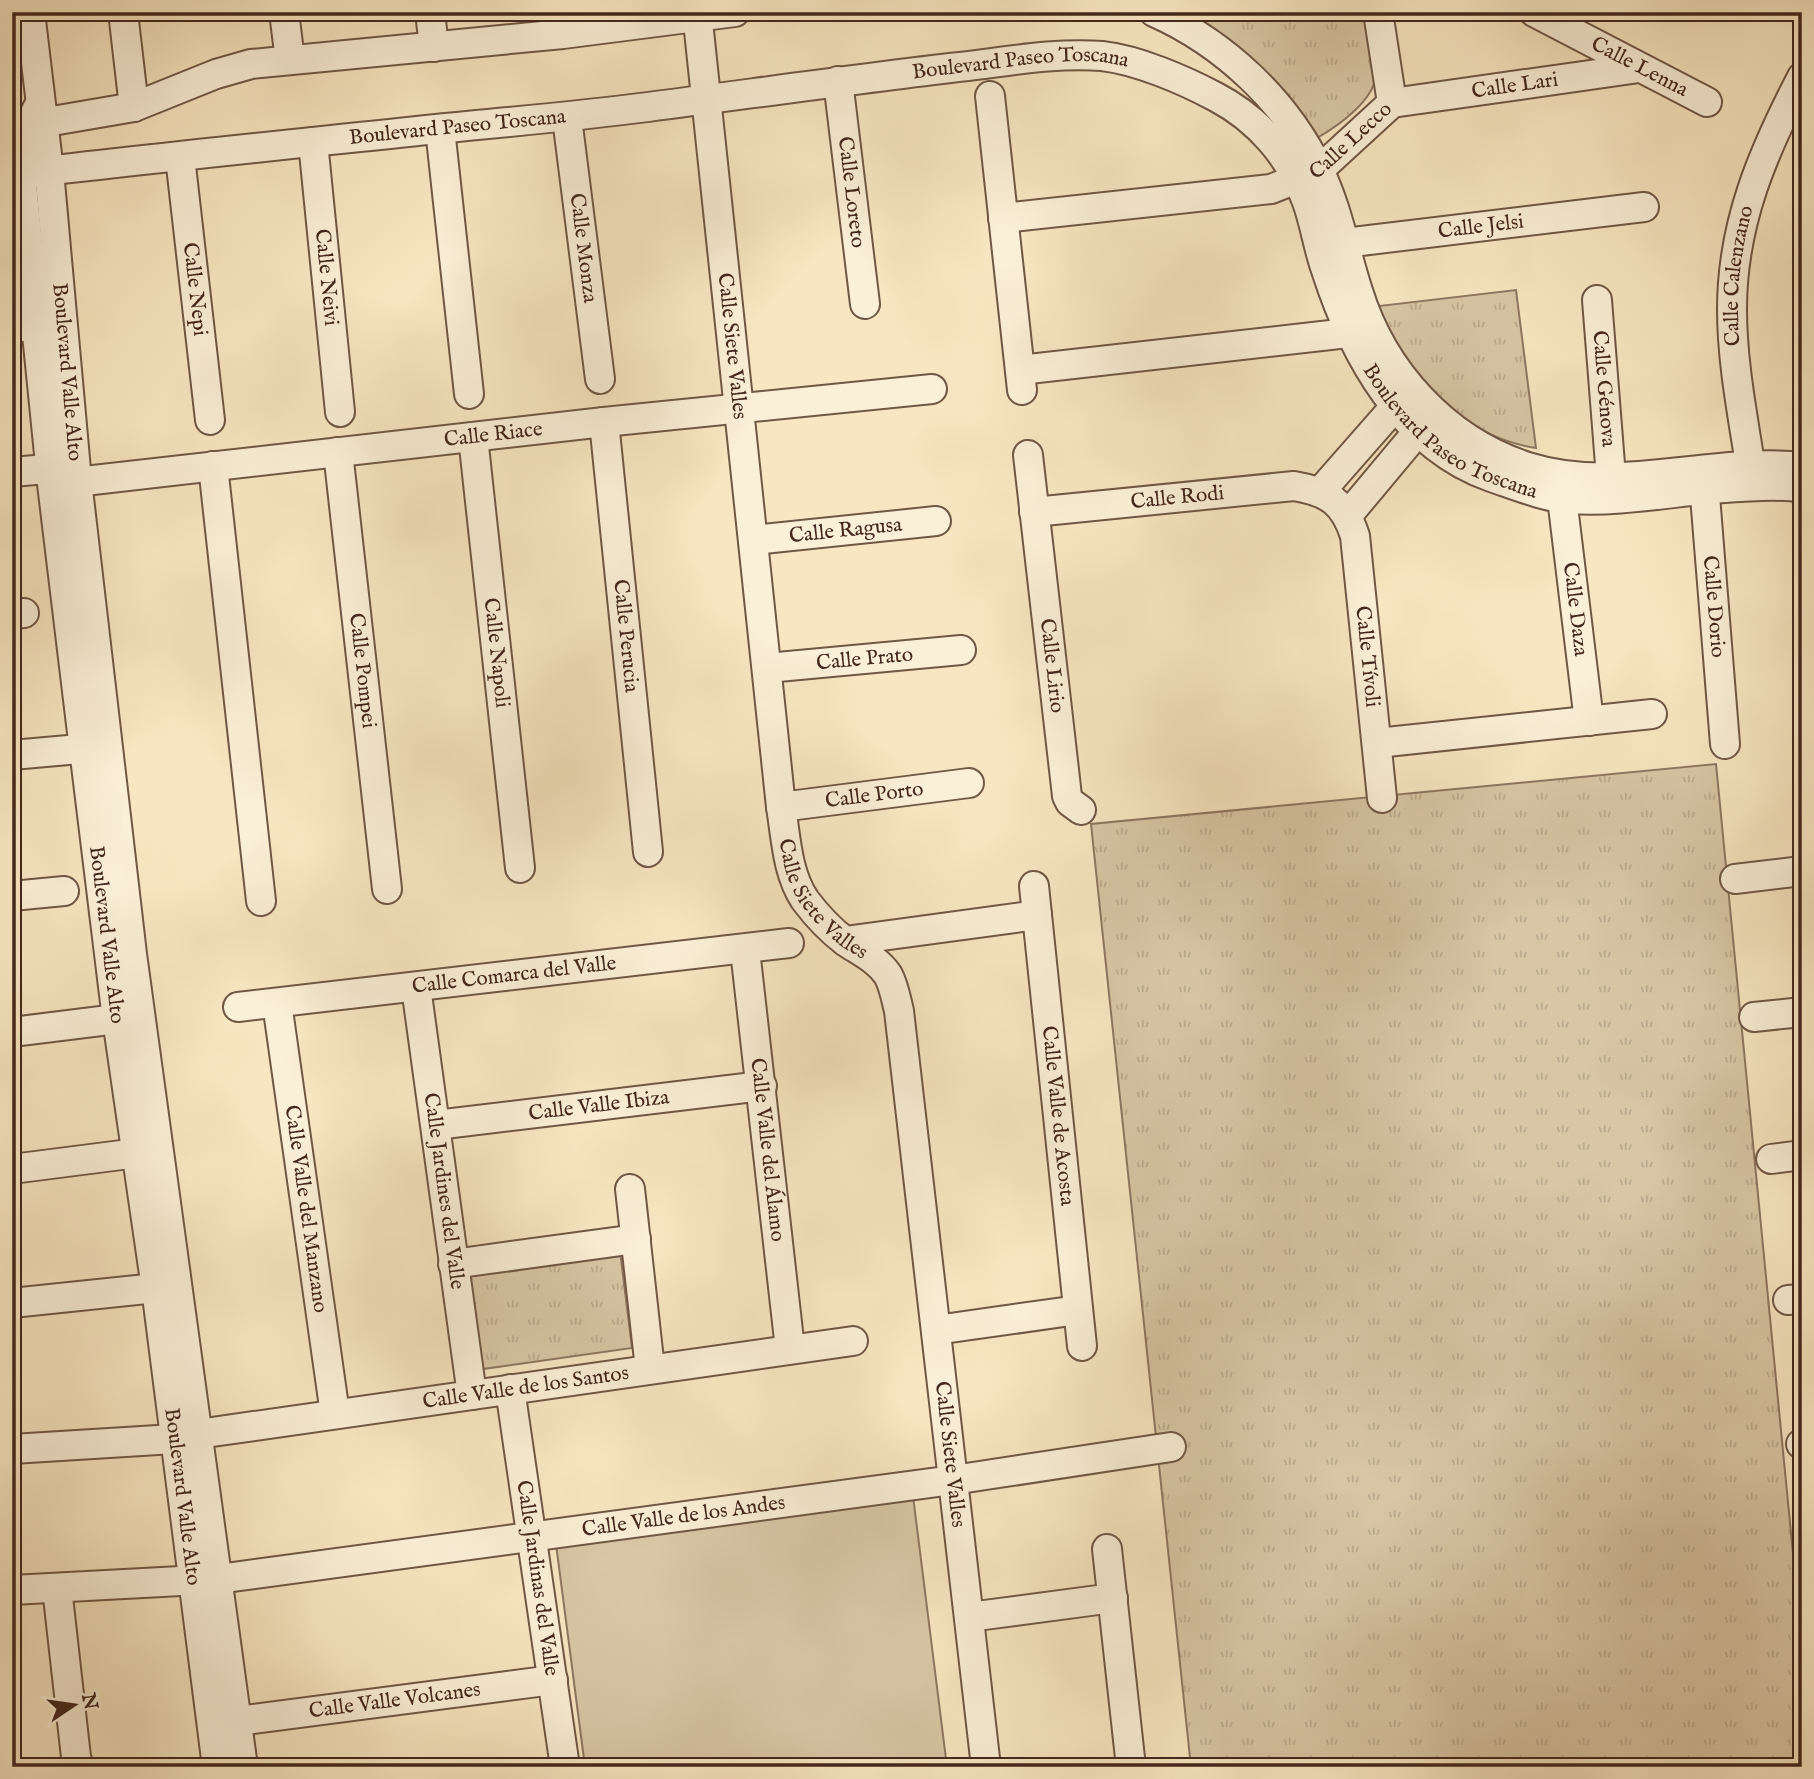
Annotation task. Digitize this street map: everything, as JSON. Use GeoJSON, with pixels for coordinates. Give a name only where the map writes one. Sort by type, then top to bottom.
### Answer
{"type":"FeatureCollection","features":[{"type":"Feature","properties":{"kind":"street","name":"Boulevard Valle Alto"},"geometry":{"type":"LineString","coordinates":[[30,12],[37,117],[49,172],[37,325]]}},
{"type":"Feature","properties":{"kind":"street"},"geometry":{"type":"LineString","coordinates":[[123,12],[134,107]]}},
{"type":"Feature","properties":{"kind":"street"},"geometry":{"type":"LineString","coordinates":[[284,12],[290,60]]}},
{"type":"Feature","properties":{"kind":"street"},"geometry":{"type":"LineString","coordinates":[[430,12],[434,47]]}},
{"type":"Feature","properties":{"kind":"street"},"geometry":{"type":"LineString","coordinates":[[37,117],[134,107],[216,74],[251,64],[434,47],[561,23],[735,12]]}},
{"type":"Feature","properties":{"kind":"street","name":"Boulevard Paseo Toscana"},"geometry":{"type":"LineString","coordinates":[[1154,12],[1237,64],[1281,111],[1298,134],[1308,175],[1332,244],[1348,333],[1426,421],[1447,453],[1485,475],[1562,498],[1594,500],[1703,478]]}},
{"type":"Feature","properties":{"kind":"street","name":"Calle Lecco"},"geometry":{"type":"LineString","coordinates":[[1308,175],[1392,103],[1378,12]]}},
{"type":"Feature","properties":{"kind":"street","name":"Calle Lenna"},"geometry":{"type":"LineString","coordinates":[[1534,12],[1707,102]]}},
{"type":"Feature","properties":{"kind":"street","name":"Calle Siete Valles"},"geometry":{"type":"LineString","coordinates":[[697,15],[781,807],[792,871],[804,898],[824,924],[877,962],[887,974],[899,1011],[986,1767]]}},
{"type":"Feature","properties":{"kind":"street","name":"Boulevard Paseo Toscana"},"geometry":{"type":"LineString","coordinates":[[17,175],[313,142],[567,118],[838,81],[1051,57],[1097,56],[1123,59],[1201,89],[1244,114],[1308,175]]}},
{"type":"Feature","properties":{"kind":"street","name":"Calle Lari"},"geometry":{"type":"LineString","coordinates":[[1392,103],[1639,68]]}},
{"type":"Feature","properties":{"kind":"street","name":"Calle Calenzano"},"geometry":{"type":"LineString","coordinates":[[1752,476],[1734,350],[1732,309],[1735,262],[1748,199],[1764,153],[1802,77]]}},
{"type":"Feature","properties":{"kind":"street","name":"Calle Loreto"},"geometry":{"type":"LineString","coordinates":[[838,81],[865,304]]}},
{"type":"Feature","properties":{"kind":"street"},"geometry":{"type":"LineString","coordinates":[[990,96],[1021,380],[1348,333]]}},
{"type":"Feature","properties":{"kind":"street","name":"Boulevard Valle Alto"},"geometry":{"type":"LineString","coordinates":[[37,117],[17,175],[37,325],[64,475],[96,748],[117,1018],[156,1288],[186,1436]]}},
{"type":"Feature","properties":{"kind":"street","name":"Calle Monza"},"geometry":{"type":"LineString","coordinates":[[567,118],[600,379]]}},
{"type":"Feature","properties":{"kind":"street"},"geometry":{"type":"LineString","coordinates":[[440,129],[469,394]]}},
{"type":"Feature","properties":{"kind":"street","name":"Calle Neivi"},"geometry":{"type":"LineString","coordinates":[[313,142],[340,412]]}},
{"type":"Feature","properties":{"kind":"street","name":"Calle Nepi"},"geometry":{"type":"LineString","coordinates":[[180,157],[209,420]]}},
{"type":"Feature","properties":{"kind":"street"},"geometry":{"type":"LineString","coordinates":[[1003,218],[1270,189],[1308,175]]}},
{"type":"Feature","properties":{"kind":"street","name":"Calle Jelsi"},"geometry":{"type":"LineString","coordinates":[[1332,244],[1644,207]]}},
{"type":"Feature","properties":{"kind":"street","name":"Boulevard Paseo Toscana"},"geometry":{"type":"LineString","coordinates":[[1332,244],[1358,291],[1370,325],[1403,398]]}},
{"type":"Feature","properties":{"kind":"street","name":"Calle Génova"},"geometry":{"type":"LineString","coordinates":[[1597,300],[1611,477]]}},
{"type":"Feature","properties":{"kind":"street","name":"Calle Riace"},"geometry":{"type":"LineString","coordinates":[[12,472],[64,475],[214,466],[604,422],[932,389]]}},
{"type":"Feature","properties":{"kind":"street"},"geometry":{"type":"LineString","coordinates":[[1403,398],[1320,492],[1348,516],[1426,421]]}},
{"type":"Feature","properties":{"kind":"street","name":"Boulevard Paseo Toscana"},"geometry":{"type":"LineString","coordinates":[[1426,421],[1462,435],[1490,453],[1528,467],[1562,475],[1703,478],[1752,476],[1796,465]]}},
{"type":"Feature","properties":{"kind":"street","name":"Calle Perucia"},"geometry":{"type":"LineString","coordinates":[[604,422],[648,852]]}},
{"type":"Feature","properties":{"kind":"street","name":"Calle Napoli"},"geometry":{"type":"LineString","coordinates":[[473,437],[520,867]]}},
{"type":"Feature","properties":{"kind":"street","name":"Calle Pompei"},"geometry":{"type":"LineString","coordinates":[[338,452],[387,890]]}},
{"type":"Feature","properties":{"kind":"street","name":"Calle Lirio"},"geometry":{"type":"LineString","coordinates":[[1028,455],[1067,796],[1070,803],[1081,810]]}},
{"type":"Feature","properties":{"kind":"street"},"geometry":{"type":"LineString","coordinates":[[214,466],[261,901]]}},
{"type":"Feature","properties":{"kind":"street","name":"Boulevard Paseo Toscana"},"geometry":{"type":"LineString","coordinates":[[1752,476],[1802,488]]}},
{"type":"Feature","properties":{"kind":"street","name":"Calle Dorio"},"geometry":{"type":"LineString","coordinates":[[1703,478],[1726,744]]}},
{"type":"Feature","properties":{"kind":"street","name":"Calle Rodi"},"geometry":{"type":"LineString","coordinates":[[1034,512],[1272,487],[1294,486],[1320,492]]}},
{"type":"Feature","properties":{"kind":"street","name":"Calle Daza"},"geometry":{"type":"LineString","coordinates":[[1562,498],[1589,721]]}},
{"type":"Feature","properties":{"kind":"street","name":"Calle Tívoli"},"geometry":{"type":"LineString","coordinates":[[1348,516],[1355,536],[1382,798]]}},
{"type":"Feature","properties":{"kind":"street","name":"Calle Ragusa"},"geometry":{"type":"LineString","coordinates":[[753,540],[936,521]]}},
{"type":"Feature","properties":{"kind":"street","name":"Calle Prato"},"geometry":{"type":"LineString","coordinates":[[767,668],[961,650]]}},
{"type":"Feature","properties":{"kind":"street"},"geometry":{"type":"LineString","coordinates":[[1377,743],[1651,715]]}},
{"type":"Feature","properties":{"kind":"street","name":"Boulevard Valle Alto"},"geometry":{"type":"LineString","coordinates":[[96,748],[132,954],[186,1436],[205,1580],[217,1767]]}},
{"type":"Feature","properties":{"kind":"street"},"geometry":{"type":"LineString","coordinates":[[12,755],[96,748]]}},
{"type":"Feature","properties":{"kind":"street","name":"Calle Porto"},"geometry":{"type":"LineString","coordinates":[[781,807],[970,783]]}},
{"type":"Feature","properties":{"kind":"street"},"geometry":{"type":"LineString","coordinates":[[1735,879],[1802,871]]}},
{"type":"Feature","properties":{"kind":"street","name":"Calle Valle de Acosta"},"geometry":{"type":"LineString","coordinates":[[1034,886],[1082,1346]]}},
{"type":"Feature","properties":{"kind":"street"},"geometry":{"type":"LineString","coordinates":[[12,896],[64,891]]}},
{"type":"Feature","properties":{"kind":"street"},"geometry":{"type":"LineString","coordinates":[[845,941],[1037,915]]}},
{"type":"Feature","properties":{"kind":"street","name":"Calle Comarca del Valle"},"geometry":{"type":"LineString","coordinates":[[238,1007],[789,943]]}},
{"type":"Feature","properties":{"kind":"street","name":"Calle Valle del Álamo"},"geometry":{"type":"LineString","coordinates":[[745,950],[790,1349]]}},
{"type":"Feature","properties":{"kind":"street","name":"Calle Jardines del Valle"},"geometry":{"type":"LineString","coordinates":[[416,987],[472,1395]]}},
{"type":"Feature","properties":{"kind":"street","name":"Calle Valle del Manzano"},"geometry":{"type":"LineString","coordinates":[[277,1003],[335,1414]]}},
{"type":"Feature","properties":{"kind":"street"},"geometry":{"type":"LineString","coordinates":[[1754,1017],[1802,1012]]}},
{"type":"Feature","properties":{"kind":"street"},"geometry":{"type":"LineString","coordinates":[[12,1032],[117,1018]]}},
{"type":"Feature","properties":{"kind":"street","name":"Calle Valle Ibiza"},"geometry":{"type":"LineString","coordinates":[[436,1125],[762,1086]]}},
{"type":"Feature","properties":{"kind":"street"},"geometry":{"type":"LineString","coordinates":[[12,1169],[137,1153]]}},
{"type":"Feature","properties":{"kind":"street"},"geometry":{"type":"LineString","coordinates":[[1771,1159],[1802,1155]]}},
{"type":"Feature","properties":{"kind":"street"},"geometry":{"type":"LineString","coordinates":[[630,1189],[650,1369]]}},
{"type":"Feature","properties":{"kind":"street"},"geometry":{"type":"LineString","coordinates":[[453,1264],[636,1239]]}},
{"type":"Feature","properties":{"kind":"street"},"geometry":{"type":"LineString","coordinates":[[12,1303],[156,1288]]}},
{"type":"Feature","properties":{"kind":"street"},"geometry":{"type":"LineString","coordinates":[[936,1330],[1079,1310]]}},
{"type":"Feature","properties":{"kind":"street","name":"Calle Valle de los Santos"},"geometry":{"type":"LineString","coordinates":[[12,1449],[186,1436],[853,1341]]}},
{"type":"Feature","properties":{"kind":"street","name":"Calle Jardinas del Valle"},"geometry":{"type":"LineString","coordinates":[[510,1389],[565,1767]]}},
{"type":"Feature","properties":{"kind":"street","name":"Calle Valle de los Andes"},"geometry":{"type":"LineString","coordinates":[[12,1590],[205,1580],[953,1480],[1171,1447]]}},
{"type":"Feature","properties":{"kind":"street"},"geometry":{"type":"LineString","coordinates":[[1107,1549],[1131,1767]]}},
{"type":"Feature","properties":{"kind":"street","name":"Boulevard Valle Alto"},"geometry":{"type":"LineString","coordinates":[[205,1580],[237,1721],[243,1767]]}},
{"type":"Feature","properties":{"kind":"street"},"geometry":{"type":"LineString","coordinates":[[57,1588],[79,1767]]}},
{"type":"Feature","properties":{"kind":"street"},"geometry":{"type":"LineString","coordinates":[[969,1617],[1113,1598]]}},
{"type":"Feature","properties":{"kind":"street","name":"Calle Valle Volcanes"},"geometry":{"type":"LineString","coordinates":[[237,1721],[553,1680]]}},
{"type":"Feature","properties":{"kind":"green space"},"geometry":{"type":"Polygon","coordinates":[[[1183,12],[1367,12],[1375,59],[1374,84],[1354,111],[1317,138],[1183,12]]]}},
{"type":"Feature","properties":{"kind":"green space"},"geometry":{"type":"Polygon","coordinates":[[[1516,290],[1536,448],[1509,442],[1484,431],[1438,398],[1419,378],[1403,355],[1379,306],[1516,290]]]}},
{"type":"Feature","properties":{"kind":"green space"},"geometry":{"type":"Polygon","coordinates":[[[1716,764],[1802,1646],[1802,1767],[1191,1767],[1091,824],[1716,764]]]}},
{"type":"Feature","properties":{"kind":"green space"},"geometry":{"type":"Polygon","coordinates":[[[620,1251],[632,1348],[483,1369],[468,1270],[620,1251]]]}},
{"type":"Feature","properties":{"kind":"green space"},"geometry":{"type":"Polygon","coordinates":[[[913,1496],[947,1767],[585,1767],[556,1544],[913,1496]]]}}]}
